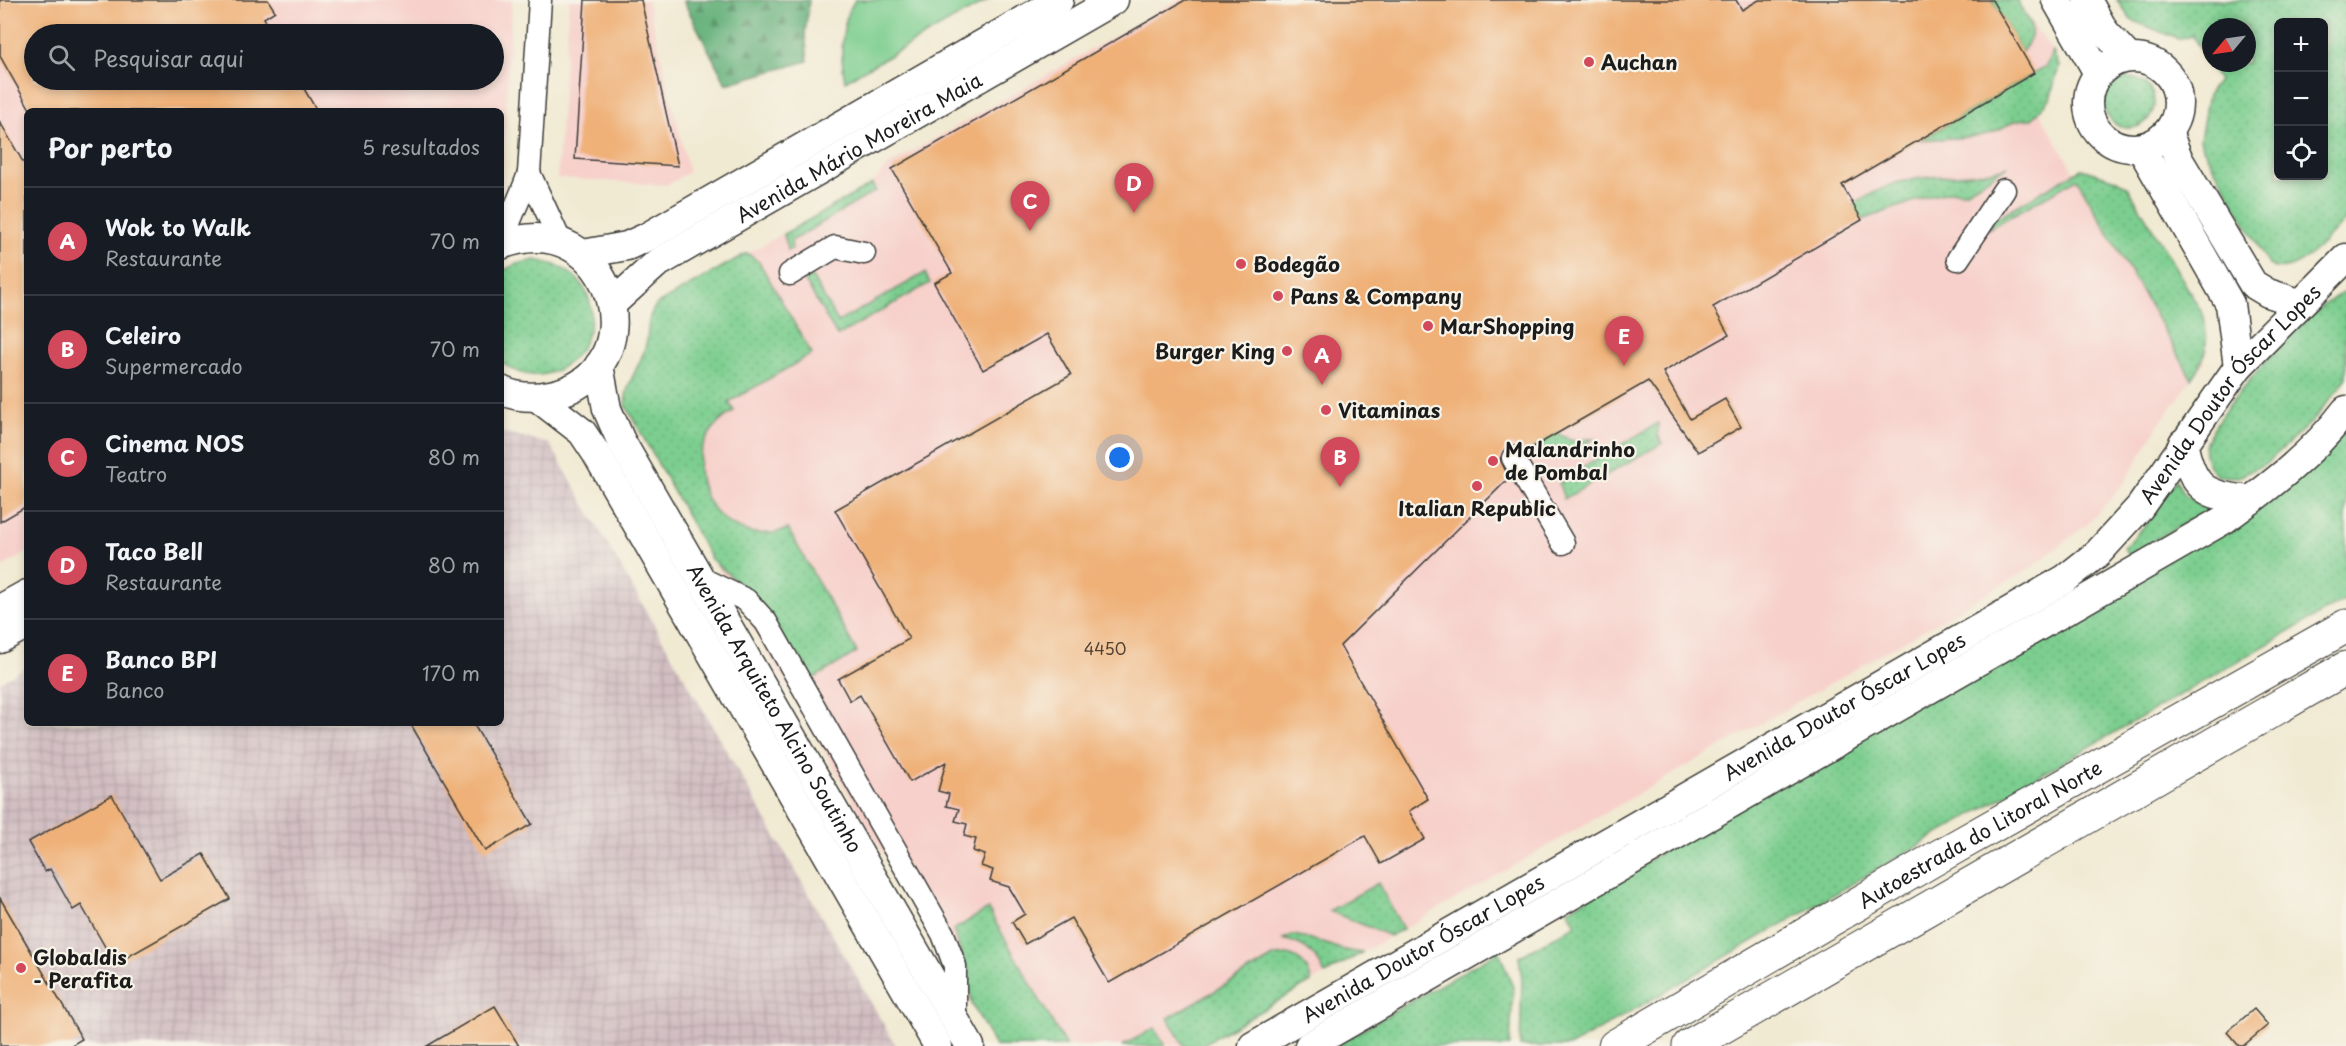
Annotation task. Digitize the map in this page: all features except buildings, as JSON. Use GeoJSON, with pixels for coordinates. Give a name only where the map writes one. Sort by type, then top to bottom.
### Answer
{"type":"FeatureCollection","features":[{"type":"Feature","properties":{"kind":"highway","name":"Autoestrada do Litoral Norte"},"geometry":{"type":"LineString","coordinates":[[1615,1046],[1936,858],[2346,626]]}},
{"type":"Feature","properties":{"kind":"highway","name":"Autoestrada do Litoral Norte"},"geometry":{"type":"LineString","coordinates":[[1689,1046],[2346,668]]}},
{"type":"Feature","properties":{"kind":"main road","name":"Avenida Mário Moreira Maia"},"geometry":{"type":"LineString","coordinates":[[504,244],[521,239],[542,238],[572,248],[627,246],[647,237],[1059,0]]}},
{"type":"Feature","properties":{"kind":"main road","name":"Avenida Mário Moreira Maia"},"geometry":{"type":"LineString","coordinates":[[613,303],[656,264],[1114,0]]}},
{"type":"Feature","properties":{"kind":"main road"},"geometry":{"type":"LineString","coordinates":[[2056,0],[2098,73]]}},
{"type":"Feature","properties":{"kind":"main road"},"geometry":{"type":"LineString","coordinates":[[2087,0],[2105,32],[2127,57]]}},
{"type":"Feature","properties":{"kind":"main road"},"geometry":{"type":"LineString","coordinates":[[2127,57],[2143,58],[2158,64],[2169,75],[2176,88],[2179,104],[2176,119],[2168,132],[2155,143],[2140,148],[2119,146],[2100,134],[2094,125],[2087,104],[2092,82],[2098,73],[2107,65],[2127,57]]}},
{"type":"Feature","properties":{"kind":"main road"},"geometry":{"type":"LineString","coordinates":[[2168,132],[2179,159],[2253,284],[2268,293],[2300,303]]}},
{"type":"Feature","properties":{"kind":"main road"},"geometry":{"type":"LineString","coordinates":[[2140,148],[2230,304],[2238,367]]}},
{"type":"Feature","properties":{"kind":"main road"},"geometry":{"type":"LineString","coordinates":[[504,391],[538,398],[561,393],[582,382],[599,365],[609,346],[614,325],[613,303],[607,284],[597,268],[572,248]]}},
{"type":"Feature","properties":{"kind":"main road","name":"Avenida Doutor Óscar Lopes"},"geometry":{"type":"LineString","coordinates":[[1253,1046],[2065,579],[2098,553],[2140,507],[2238,367],[2300,303],[2341,268]]}},
{"type":"Feature","properties":{"kind":"main road","name":"Avenida Arquiteto Alcino Soutinho"},"geometry":{"type":"LineString","coordinates":[[599,365],[607,409],[621,441],[970,1046]]}},
{"type":"Feature","properties":{"kind":"main road","name":"Avenida Arquiteto Alcino Soutinho"},"geometry":{"type":"LineString","coordinates":[[538,398],[582,432],[596,453],[938,1046]]}},
{"type":"Feature","properties":{"kind":"main road","name":"Avenida Doutor Óscar Lopes"},"geometry":{"type":"LineString","coordinates":[[1310,1046],[2225,519],[2280,479],[2335,425],[2346,410]]}},
{"type":"Feature","properties":{"kind":"main road"},"geometry":{"type":"LineString","coordinates":[[2183,443],[2188,468],[2195,483],[2230,498],[2251,500]]}},
{"type":"Feature","properties":{"kind":"main road"},"geometry":{"type":"LineString","coordinates":[[0,609],[24,596]]}},
{"type":"Feature","properties":{"kind":"main road"},"geometry":{"type":"LineString","coordinates":[[0,639],[24,626]]}},
{"type":"Feature","properties":{"kind":"street"},"geometry":{"type":"LineString","coordinates":[[504,235],[530,173],[540,0]]}},
{"type":"Feature","properties":{"kind":"street"},"geometry":{"type":"LineString","coordinates":[[530,173],[535,190],[572,248]]}},
{"type":"Feature","properties":{"kind":"street"},"geometry":{"type":"LineString","coordinates":[[1958,259],[2004,190]]}},
{"type":"Feature","properties":{"kind":"street"},"geometry":{"type":"LineString","coordinates":[[790,274],[835,247],[864,253]]}},
{"type":"Feature","properties":{"kind":"street"},"geometry":{"type":"LineString","coordinates":[[1513,458],[1563,543]]}},
{"type":"Feature","properties":{"kind":"shaded area"},"geometry":{"type":"Polygon","coordinates":[[[0,0],[512,0],[504,140],[504,108],[24,108],[24,555],[0,568],[0,0]]]}},
{"type":"Feature","properties":{"kind":"shaded area"},"geometry":{"type":"Polygon","coordinates":[[[569,0],[647,0],[689,172],[667,185],[557,178],[569,0]]]}},
{"type":"Feature","properties":{"kind":"shaded area"},"geometry":{"type":"Polygon","coordinates":[[[1178,0],[2016,0],[2053,52],[2059,66],[2050,99],[2039,110],[2073,171],[2081,169],[2117,180],[2134,195],[2204,316],[2207,333],[2204,363],[2157,427],[2125,482],[2089,523],[2031,568],[1200,1046],[995,1046],[629,415],[625,404],[626,391],[647,342],[651,312],[657,304],[872,184],[889,165],[1178,0]]]}},
{"type":"Feature","properties":{"kind":"shaded area"},"geometry":{"type":"Polygon","coordinates":[[[504,433],[550,444],[896,1046],[0,1046],[0,682],[24,668],[24,726],[504,726],[504,433]]]}},
{"type":"Feature","properties":{"kind":"green space"},"geometry":{"type":"Polygon","coordinates":[[[683,0],[809,0],[805,34],[808,61],[726,84],[683,0]]]}},
{"type":"Feature","properties":{"kind":"green space"},"geometry":{"type":"Polygon","coordinates":[[[855,0],[988,0],[845,81],[842,61],[844,29],[855,0]]]}},
{"type":"Feature","properties":{"kind":"green space"},"geometry":{"type":"Polygon","coordinates":[[[1992,0],[2016,0],[2031,25],[2030,37],[2022,52],[1992,0]]]}},
{"type":"Feature","properties":{"kind":"green space"},"geometry":{"type":"Polygon","coordinates":[[[2117,0],[2346,0],[2346,219],[2321,246],[2300,262],[2279,268],[2269,265],[2200,140],[2208,94],[2218,81],[2213,72],[2256,72],[2256,18],[2202,18],[2202,53],[2192,35],[2178,39],[2131,20],[2117,0]]]}},
{"type":"Feature","properties":{"kind":"green space"},"geometry":{"type":"Polygon","coordinates":[[[2053,52],[2059,66],[2050,99],[2032,119],[2019,120],[1994,132],[1979,136],[1920,140],[2046,66],[2053,52]]]}},
{"type":"Feature","properties":{"kind":"green space"},"geometry":{"type":"Polygon","coordinates":[[[2134,78],[2147,85],[2153,93],[2153,113],[2147,121],[2139,127],[2124,128],[2111,121],[2105,113],[2104,98],[2111,85],[2119,79],[2134,78]]]}},
{"type":"Feature","properties":{"kind":"green space"},"geometry":{"type":"Polygon","coordinates":[[[2008,166],[1965,192],[1952,191],[1923,198],[1862,220],[1853,205],[1900,182],[1995,170],[2008,166]]]}},
{"type":"Feature","properties":{"kind":"green space"},"geometry":{"type":"Polygon","coordinates":[[[2081,169],[2117,180],[2128,187],[2204,316],[2206,349],[2201,364],[2192,379],[2077,179],[1988,229],[1994,219],[2081,169]]]}},
{"type":"Feature","properties":{"kind":"green space"},"geometry":{"type":"Polygon","coordinates":[[[872,184],[876,191],[791,241],[792,249],[787,250],[784,234],[872,184]]]}},
{"type":"Feature","properties":{"kind":"green space"},"geometry":{"type":"Polygon","coordinates":[[[747,253],[759,262],[812,354],[729,402],[734,411],[713,430],[702,451],[700,474],[706,496],[719,515],[738,528],[761,533],[788,529],[857,652],[810,681],[762,604],[711,559],[625,404],[628,387],[645,349],[650,317],[657,304],[747,253]]]}},
{"type":"Feature","properties":{"kind":"green space"},"geometry":{"type":"Polygon","coordinates":[[[535,260],[568,272],[586,291],[591,315],[586,339],[572,359],[552,372],[528,374],[504,363],[504,270],[516,264],[535,260]]]}},
{"type":"Feature","properties":{"kind":"green space"},"geometry":{"type":"Polygon","coordinates":[[[925,273],[930,283],[837,336],[805,281],[812,277],[838,322],[925,273]]]}},
{"type":"Feature","properties":{"kind":"green space"},"geometry":{"type":"Polygon","coordinates":[[[2346,292],[2346,379],[2313,421],[2268,462],[2239,477],[2217,476],[2206,459],[2205,447],[2211,432],[2225,412],[2266,361],[2290,336],[2332,299],[2346,292]]]}},
{"type":"Feature","properties":{"kind":"green space"},"geometry":{"type":"Polygon","coordinates":[[[1658,423],[1658,436],[1663,443],[1564,499],[1559,484],[1563,479],[1658,423]]]}},
{"type":"Feature","properties":{"kind":"green space"},"geometry":{"type":"Polygon","coordinates":[[[2346,430],[2346,599],[1571,1046],[1520,1046],[1522,981],[1519,957],[1576,925],[1568,910],[2346,430]]]}},
{"type":"Feature","properties":{"kind":"green space"},"geometry":{"type":"Polygon","coordinates":[[[1556,433],[1574,441],[1595,438],[1571,453],[1555,458],[1539,455],[1531,448],[1556,433]]]}},
{"type":"Feature","properties":{"kind":"green space"},"geometry":{"type":"Polygon","coordinates":[[[2176,480],[2186,496],[2208,510],[2129,555],[2124,548],[2150,520],[2176,480]]]}},
{"type":"Feature","properties":{"kind":"green space"},"geometry":{"type":"Polygon","coordinates":[[[1378,883],[1403,929],[1390,936],[1329,911],[1378,883]]]}},
{"type":"Feature","properties":{"kind":"green space"},"geometry":{"type":"Polygon","coordinates":[[[988,909],[1066,1046],[995,1046],[972,1004],[966,967],[953,930],[988,909]]]}},
{"type":"Feature","properties":{"kind":"green space"},"geometry":{"type":"Polygon","coordinates":[[[1292,935],[1345,950],[1363,952],[1325,974],[1317,960],[1308,951],[1283,939],[1292,935]]]}},
{"type":"Feature","properties":{"kind":"green space"},"geometry":{"type":"Polygon","coordinates":[[[1499,951],[1513,987],[1510,1046],[1334,1046],[1499,951]]]}},
{"type":"Feature","properties":{"kind":"green space"},"geometry":{"type":"Polygon","coordinates":[[[1288,955],[1304,964],[1311,982],[1200,1046],[1184,1046],[1168,1018],[1275,956],[1288,955]]]}},
{"type":"Feature","properties":{"kind":"green space"},"geometry":{"type":"Polygon","coordinates":[[[1155,1028],[1165,1046],[1122,1046],[1155,1028]]]}},
{"type":"Feature","properties":{"kind":"place","name":"Auchan"},"geometry":{"type":"Point","coordinates":[1589,62]}},
{"type":"Feature","properties":{"kind":"place","name":"Taco Bell"},"geometry":{"type":"Point","coordinates":[1134,213]}},
{"type":"Feature","properties":{"kind":"place","name":"Cinema NOS"},"geometry":{"type":"Point","coordinates":[1030,231]}},
{"type":"Feature","properties":{"kind":"place","name":"Bodegão"},"geometry":{"type":"Point","coordinates":[1241,264]}},
{"type":"Feature","properties":{"kind":"place","name":"Pans & Company"},"geometry":{"type":"Point","coordinates":[1278,296]}},
{"type":"Feature","properties":{"kind":"place","name":"MarShopping"},"geometry":{"type":"Point","coordinates":[1428,326]}},
{"type":"Feature","properties":{"kind":"place","name":"Burger King"},"geometry":{"type":"Point","coordinates":[1287,351]}},
{"type":"Feature","properties":{"kind":"place","name":"Banco BPI"},"geometry":{"type":"Point","coordinates":[1624,366]}},
{"type":"Feature","properties":{"kind":"place","name":"Wok to Walk"},"geometry":{"type":"Point","coordinates":[1322,385]}},
{"type":"Feature","properties":{"kind":"place","name":"Vitaminas"},"geometry":{"type":"Point","coordinates":[1326,410]}},
{"type":"Feature","properties":{"kind":"place","name":"Malandrinho de Pombal"},"geometry":{"type":"Point","coordinates":[1493,461]}},
{"type":"Feature","properties":{"kind":"place","name":"Italian Republic"},"geometry":{"type":"Point","coordinates":[1477,486]}},
{"type":"Feature","properties":{"kind":"place","name":"Celeiro"},"geometry":{"type":"Point","coordinates":[1340,487]}},
{"type":"Feature","properties":{"kind":"place","name":"Globaldis - Perafita"},"geometry":{"type":"Point","coordinates":[21,968]}}]}
